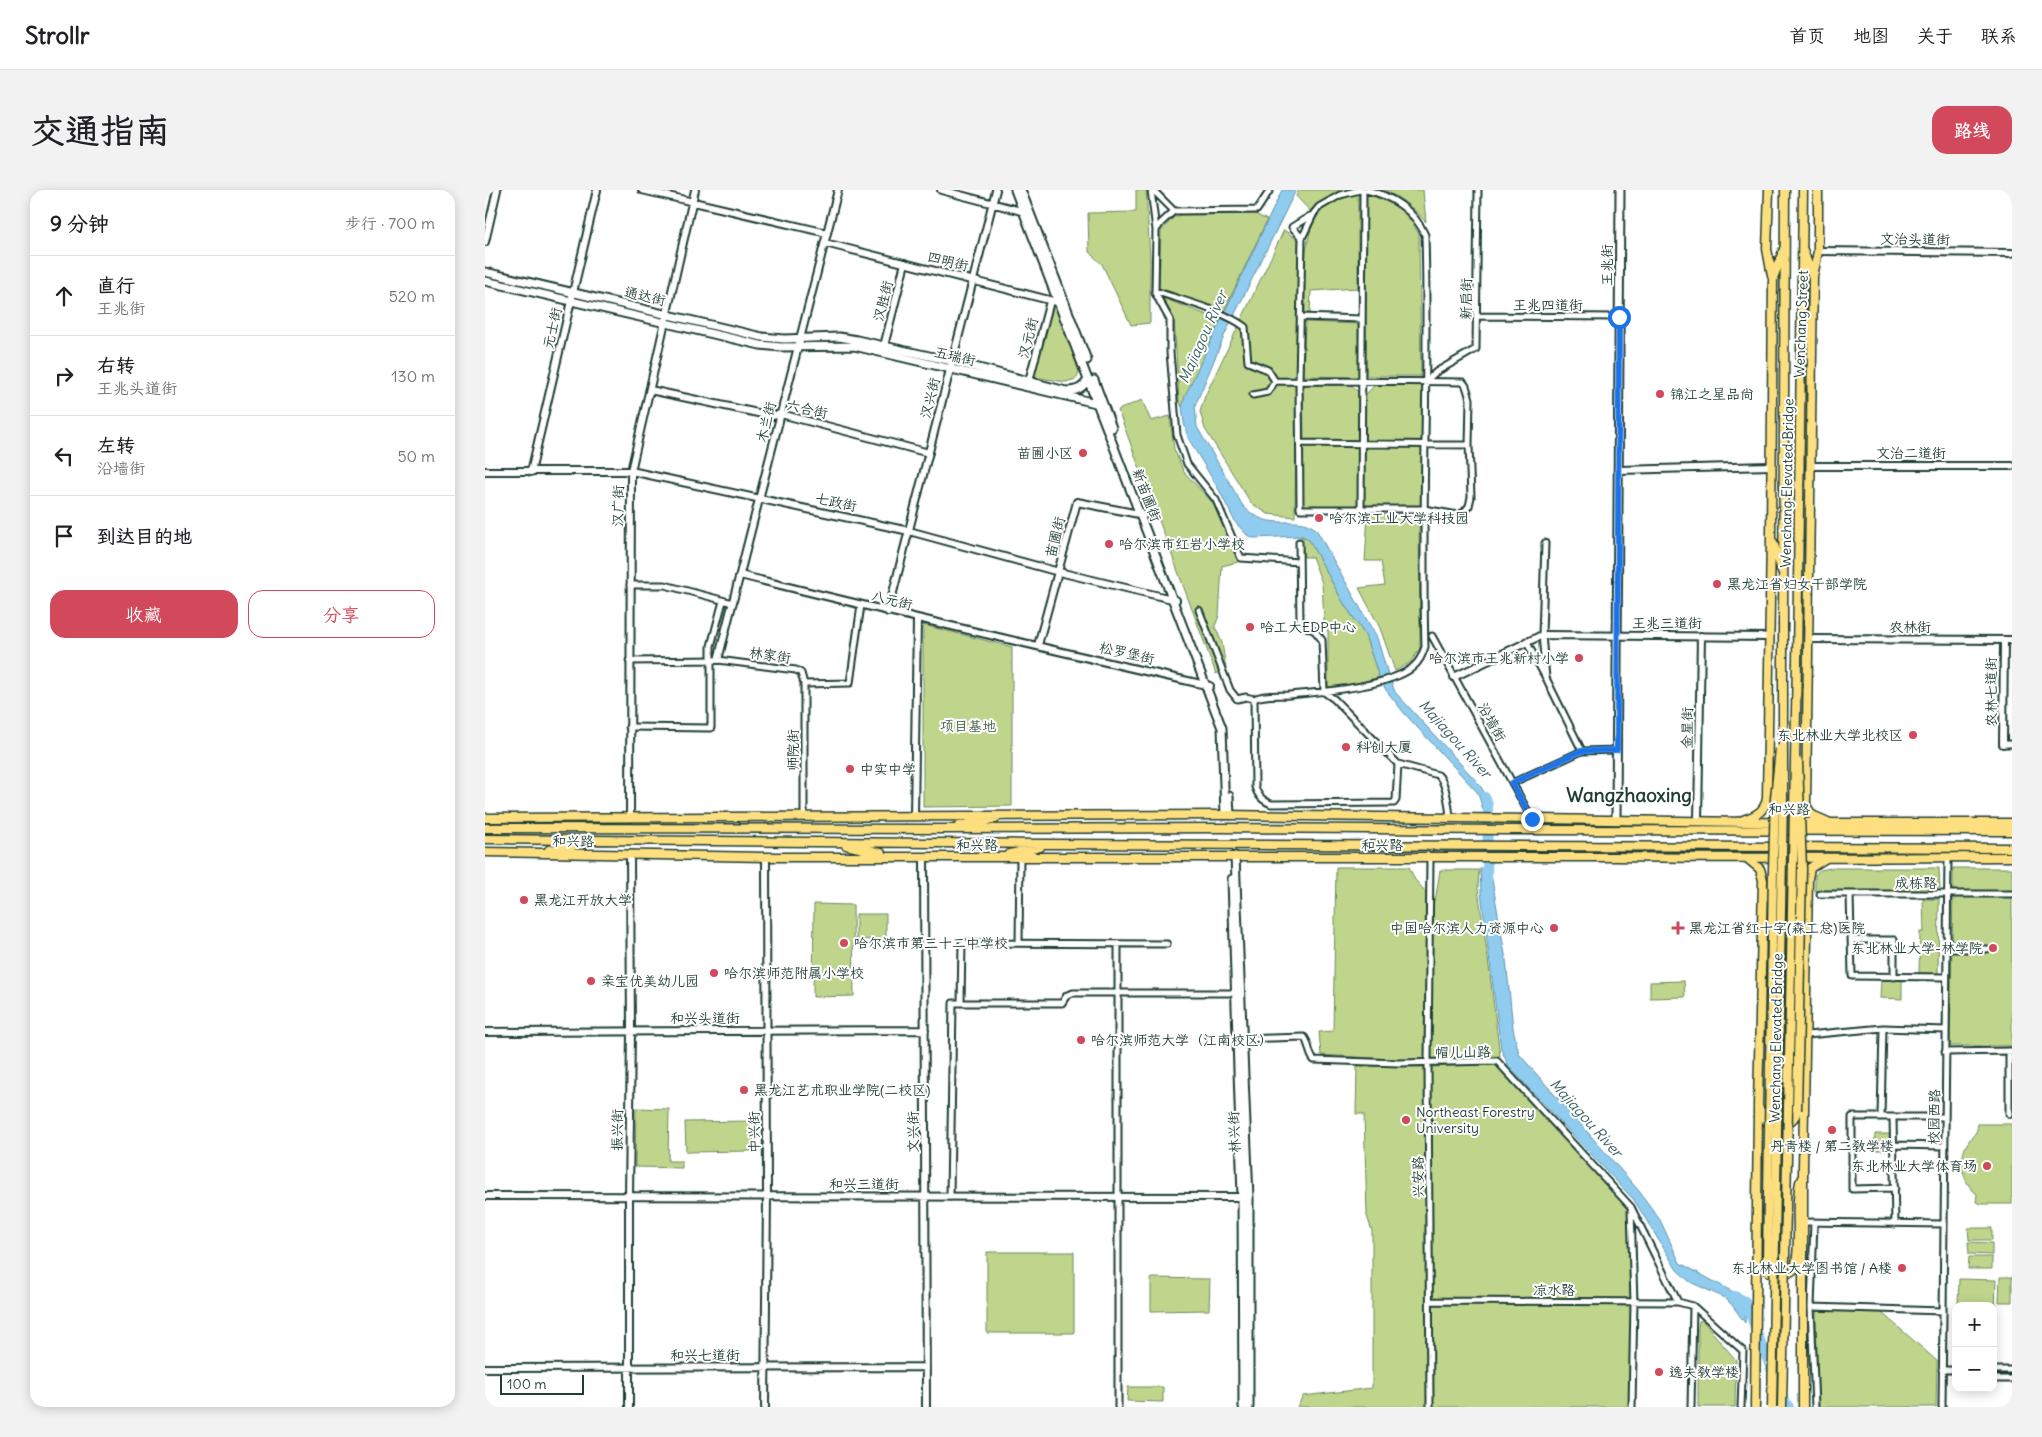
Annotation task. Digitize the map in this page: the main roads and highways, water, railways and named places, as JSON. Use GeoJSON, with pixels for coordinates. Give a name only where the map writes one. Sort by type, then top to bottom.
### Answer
{"type":"FeatureCollection","features":[{"type":"Feature","properties":{"kind":"main road","name":"新苗圃街"},"geometry":{"type":"LineString","coordinates":[[1015,190],[1028,212]]}},
{"type":"Feature","properties":{"kind":"main road","name":"新苗圃街"},"geometry":{"type":"LineString","coordinates":[[1021,190],[1142,515],[1226,729],[1227,815]]}},
{"type":"Feature","properties":{"kind":"main road","name":"王兆街"},"geometry":{"type":"LineString","coordinates":[[1616,820],[1620,190]]}},
{"type":"Feature","properties":{"kind":"main road"},"geometry":{"type":"LineString","coordinates":[[1740,821],[1753,817],[1764,808],[1767,798],[1773,278],[1767,249],[1769,190]]}},
{"type":"Feature","properties":{"kind":"main road","name":"Wenchang Elevated Bridge"},"geometry":{"type":"LineString","coordinates":[[1772,1407],[1783,798],[1785,190]]}},
{"type":"Feature","properties":{"kind":"main road","name":"Wenchang Elevated Bridge"},"geometry":{"type":"LineString","coordinates":[[1782,1407],[1796,728],[1803,190]]}},
{"type":"Feature","properties":{"kind":"main road","name":"Wenchang Street"},"geometry":{"type":"LineString","coordinates":[[1818,190],[1818,251],[1813,277],[1806,804],[1809,812],[1815,817],[1831,823]]}},
{"type":"Feature","properties":{"kind":"main road"},"geometry":{"type":"LineString","coordinates":[[1773,278],[1784,249]]}},
{"type":"Feature","properties":{"kind":"main road"},"geometry":{"type":"LineString","coordinates":[[1803,250],[1813,277]]}},
{"type":"Feature","properties":{"kind":"main road","name":"通达街"},"geometry":{"type":"LineString","coordinates":[[485,272],[762,337],[784,339],[801,337]]}},
{"type":"Feature","properties":{"kind":"main road","name":"通达街"},"geometry":{"type":"LineString","coordinates":[[485,281],[760,345],[781,348],[798,347]]}},
{"type":"Feature","properties":{"kind":"main road","name":"新苗圃街"},"geometry":{"type":"LineString","coordinates":[[1063,303],[1089,379],[1101,404]]}},
{"type":"Feature","properties":{"kind":"main road","name":"五瑞街"},"geometry":{"type":"LineString","coordinates":[[801,337],[848,338],[884,346],[1101,404]]}},
{"type":"Feature","properties":{"kind":"main road","name":"五瑞街"},"geometry":{"type":"LineString","coordinates":[[798,347],[854,346],[1029,381],[1066,391],[1074,391],[1083,387],[1089,379]]}},
{"type":"Feature","properties":{"kind":"main road"},"geometry":{"type":"LineString","coordinates":[[1771,535],[1784,577]]}},
{"type":"Feature","properties":{"kind":"main road"},"geometry":{"type":"LineString","coordinates":[[1798,577],[1809,535]]}},
{"type":"Feature","properties":{"kind":"main road"},"geometry":{"type":"LineString","coordinates":[[1757,1105],[1767,1122],[1776,1125],[1791,1122],[1796,1116],[1802,869],[1796,728]]}},
{"type":"Feature","properties":{"kind":"main road"},"geometry":{"type":"LineString","coordinates":[[1782,730],[1775,798],[1767,1260],[1767,1270],[1774,1274],[1786,1274],[1795,1268],[1797,1256],[1797,1197],[1803,1168]]}},
{"type":"Feature","properties":{"kind":"main road"},"geometry":{"type":"LineString","coordinates":[[1767,777],[1773,788],[1778,791],[1791,792],[1801,788],[1806,776]]}},
{"type":"Feature","properties":{"kind":"main road"},"geometry":{"type":"LineString","coordinates":[[942,829],[1014,815]]}},
{"type":"Feature","properties":{"kind":"main road","name":"和兴路"},"geometry":{"type":"LineString","coordinates":[[485,818],[1227,815],[1831,823],[2012,822]]}},
{"type":"Feature","properties":{"kind":"main road"},"geometry":{"type":"LineString","coordinates":[[485,828],[545,828],[601,818]]}},
{"type":"Feature","properties":{"kind":"main road","name":"和兴路"},"geometry":{"type":"LineString","coordinates":[[545,828],[2012,831]]}},
{"type":"Feature","properties":{"kind":"main road","name":"和兴路"},"geometry":{"type":"LineString","coordinates":[[485,839],[1050,844],[1711,846]]}},
{"type":"Feature","properties":{"kind":"main road"},"geometry":{"type":"LineString","coordinates":[[529,853],[606,840]]}},
{"type":"Feature","properties":{"kind":"main road"},"geometry":{"type":"LineString","coordinates":[[832,842],[893,856]]}},
{"type":"Feature","properties":{"kind":"main road"},"geometry":{"type":"LineString","coordinates":[[998,857],[1050,844]]}},
{"type":"Feature","properties":{"kind":"main road"},"geometry":{"type":"LineString","coordinates":[[1205,844],[1233,856]]}},
{"type":"Feature","properties":{"kind":"main road"},"geometry":{"type":"LineString","coordinates":[[1354,845],[1401,857]]}},
{"type":"Feature","properties":{"kind":"main road"},"geometry":{"type":"LineString","coordinates":[[1617,857],[1641,846]]}},
{"type":"Feature","properties":{"kind":"main road"},"geometry":{"type":"LineString","coordinates":[[1711,846],[2012,848]]}},
{"type":"Feature","properties":{"kind":"main road"},"geometry":{"type":"LineString","coordinates":[[1711,846],[1821,857]]}},
{"type":"Feature","properties":{"kind":"main road","name":"和兴路"},"geometry":{"type":"LineString","coordinates":[[485,852],[766,857],[1617,857]]}},
{"type":"Feature","properties":{"kind":"main road","name":"林兴街"},"geometry":{"type":"LineString","coordinates":[[1233,856],[1235,993],[1243,1198],[1243,1407]]}},
{"type":"Feature","properties":{"kind":"main road","name":"林兴街"},"geometry":{"type":"LineString","coordinates":[[1233,856],[1249,1198],[1249,1407]]}},
{"type":"Feature","properties":{"kind":"main road"},"geometry":{"type":"LineString","coordinates":[[1617,857],[1748,859],[2012,857]]}},
{"type":"Feature","properties":{"kind":"main road"},"geometry":{"type":"LineString","coordinates":[[1803,1407],[1803,1168],[1807,1035],[1807,900],[1810,868],[1818,862],[1831,857]]}},
{"type":"Feature","properties":{"kind":"main road"},"geometry":{"type":"LineString","coordinates":[[1748,859],[1755,863],[1762,874],[1757,1105],[1755,1407]]}},
{"type":"Feature","properties":{"kind":"main road"},"geometry":{"type":"LineString","coordinates":[[1762,903],[1765,894],[1775,886],[1787,883],[1793,883],[1804,890],[1807,900]]}},
{"type":"Feature","properties":{"kind":"water"},"geometry":{"type":"Polygon","coordinates":[[[1282,190],[1296,190],[1225,334],[1195,406],[1197,427],[1243,506],[1254,515],[1263,519],[1273,522],[1299,522],[1316,529],[1377,638],[1395,692],[1479,784],[1486,795],[1491,810],[1483,810],[1478,793],[1404,713],[1386,690],[1379,677],[1365,635],[1343,602],[1309,540],[1303,536],[1253,538],[1247,535],[1235,522],[1219,490],[1188,438],[1182,407],[1185,396],[1282,190]]]}},
{"type":"Feature","properties":{"kind":"water"},"geometry":{"type":"Polygon","coordinates":[[[1480,868],[1490,868],[1506,960],[1513,1028],[1519,1054],[1639,1191],[1660,1220],[1680,1263],[1746,1299],[1745,1323],[1725,1298],[1690,1282],[1677,1270],[1634,1200],[1509,1067],[1501,1049],[1481,893],[1480,868]]]}},
{"type":"Feature","properties":{"kind":"waterway","name":"Majiagou River"},"geometry":{"type":"LineString","coordinates":[[1485,797],[1488,805],[1487,880]]}},
{"type":"Feature","properties":{"kind":"waterway","name":"Majiagou River"},"geometry":{"type":"LineString","coordinates":[[1735,1296],[1745,1301],[1782,1398],[1789,1407]]}},
{"type":"Feature","properties":{"kind":"place","name":"锦江之星品尚"},"geometry":{"type":"Point","coordinates":[1660,394]}},
{"type":"Feature","properties":{"kind":"place","name":"苗圃小区"},"geometry":{"type":"Point","coordinates":[1083,453]}},
{"type":"Feature","properties":{"kind":"place","name":"哈尔滨工业大学科技园"},"geometry":{"type":"Point","coordinates":[1319,518]}},
{"type":"Feature","properties":{"kind":"place","name":"哈尔滨市红岩小学校"},"geometry":{"type":"Point","coordinates":[1109,544]}},
{"type":"Feature","properties":{"kind":"place","name":"黑龙江省妇女干部学院"},"geometry":{"type":"Point","coordinates":[1717,584]}},
{"type":"Feature","properties":{"kind":"place","name":"哈工大EDP中心"},"geometry":{"type":"Point","coordinates":[1250,627]}},
{"type":"Feature","properties":{"kind":"place","name":"哈尔滨市王兆新村小学"},"geometry":{"type":"Point","coordinates":[1579,658]}},
{"type":"Feature","properties":{"kind":"place","name":"东北林业大学北校区"},"geometry":{"type":"Point","coordinates":[1913,735]}},
{"type":"Feature","properties":{"kind":"place","name":"科创大厦"},"geometry":{"type":"Point","coordinates":[1346,747]}},
{"type":"Feature","properties":{"kind":"place","name":"中实中学"},"geometry":{"type":"Point","coordinates":[850,769]}},
{"type":"Feature","properties":{"kind":"place","name":"黑龙江开放大学"},"geometry":{"type":"Point","coordinates":[524,900]}},
{"type":"Feature","properties":{"kind":"place","name":"中国哈尔滨人力资源中心"},"geometry":{"type":"Point","coordinates":[1554,928]}},
{"type":"Feature","properties":{"kind":"place","name":"黑龙江省红十字(森工总)医院"},"geometry":{"type":"Point","coordinates":[1678,928]}},
{"type":"Feature","properties":{"kind":"place","name":"哈尔滨市第三十二中学校"},"geometry":{"type":"Point","coordinates":[844,943]}},
{"type":"Feature","properties":{"kind":"place","name":"东北林业大学-林学院"},"geometry":{"type":"Point","coordinates":[1993,948]}},
{"type":"Feature","properties":{"kind":"place","name":"哈尔滨师范附属小学校"},"geometry":{"type":"Point","coordinates":[714,973]}},
{"type":"Feature","properties":{"kind":"place","name":"亲宝优美幼儿园"},"geometry":{"type":"Point","coordinates":[591,981]}},
{"type":"Feature","properties":{"kind":"place","name":"哈尔滨师范大学（江南校区）"},"geometry":{"type":"Point","coordinates":[1081,1040]}},
{"type":"Feature","properties":{"kind":"place","name":"黑龙江艺术职业学院(二校区)"},"geometry":{"type":"Point","coordinates":[744,1090]}},
{"type":"Feature","properties":{"kind":"place","name":"Northeast Forestry University"},"geometry":{"type":"Point","coordinates":[1406,1120]}},
{"type":"Feature","properties":{"kind":"place","name":"丹青楼 / 第二教学楼"},"geometry":{"type":"Point","coordinates":[1832,1130]}},
{"type":"Feature","properties":{"kind":"place","name":"东北林业大学体育场"},"geometry":{"type":"Point","coordinates":[1987,1166]}},
{"type":"Feature","properties":{"kind":"place","name":"东北林业大学图书馆 / A楼"},"geometry":{"type":"Point","coordinates":[1902,1268]}},
{"type":"Feature","properties":{"kind":"place","name":"逸夫教学楼"},"geometry":{"type":"Point","coordinates":[1659,1372]}},
{"type":"Feature","properties":{"kind":"district","name":"Wangzhaoxing"},"geometry":{"type":"Point","coordinates":[1629,795]}},
{"type":"Feature","properties":{"kind":"park label","name":"项目基地"},"geometry":{"type":"Point","coordinates":[968,726]}}]}
